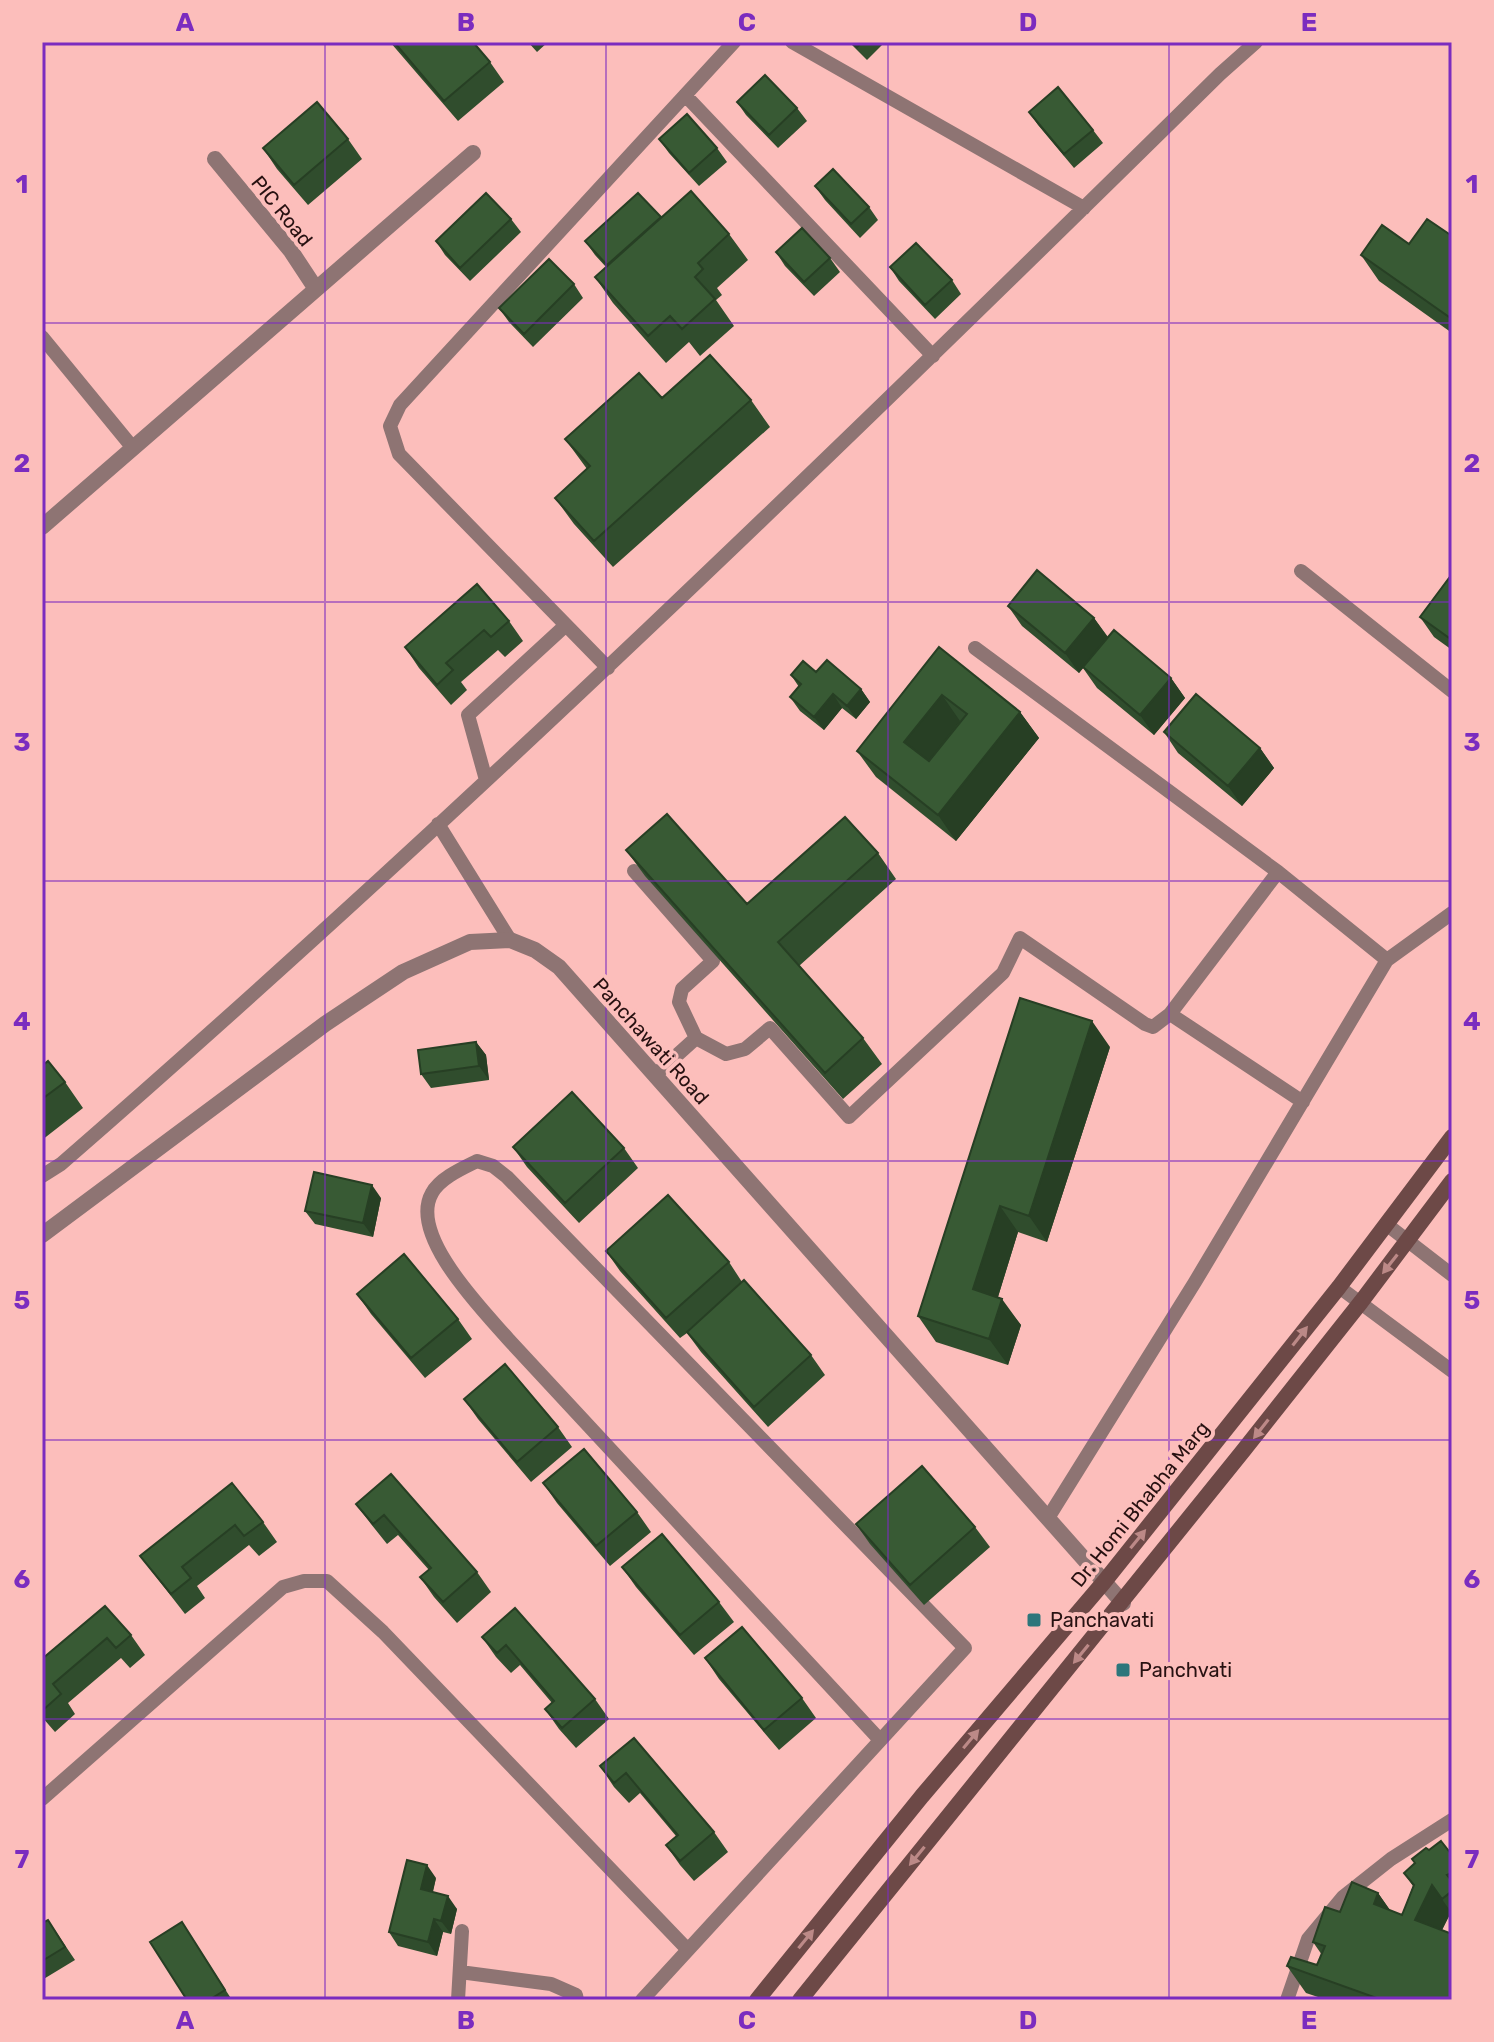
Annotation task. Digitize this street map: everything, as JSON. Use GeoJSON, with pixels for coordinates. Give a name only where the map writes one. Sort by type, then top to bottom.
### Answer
{"type":"FeatureCollection","features":[{"type":"Feature","properties":{"kind":"main road","name":"Dr. Homi Bhabha Marg"},"geometry":{"type":"LineString","coordinates":[[757,2000],[922,1796],[1104,1582],[1339,1287],[1452,1137]]}},
{"type":"Feature","properties":{"kind":"main road"},"geometry":{"type":"LineString","coordinates":[[800,2000],[1123,1603],[1361,1302],[1452,1181]]}},
{"type":"Feature","properties":{"kind":"street"},"geometry":{"type":"LineString","coordinates":[[42,527],[473,153]]}},
{"type":"Feature","properties":{"kind":"street","name":"PIC Road"},"geometry":{"type":"LineString","coordinates":[[215,159],[291,251],[316,289]]}},
{"type":"Feature","properties":{"kind":"street","name":"Panchawati Road"},"geometry":{"type":"LineString","coordinates":[[42,1235],[325,1024],[403,972],[470,942],[510,940],[535,950],[559,967],[1123,1603]]}},
{"type":"Feature","properties":{"kind":"lane"},"geometry":{"type":"LineString","coordinates":[[608,668],[399,454],[390,426],[400,405],[734,42]]}},
{"type":"Feature","properties":{"kind":"lane"},"geometry":{"type":"LineString","coordinates":[[792,42],[1084,208]]}},
{"type":"Feature","properties":{"kind":"lane"},"geometry":{"type":"LineString","coordinates":[[42,1176],[61,1164],[188,1053],[608,668],[1256,42]]}},
{"type":"Feature","properties":{"kind":"lane"},"geometry":{"type":"LineString","coordinates":[[685,95],[933,356]]}},
{"type":"Feature","properties":{"kind":"lane"},"geometry":{"type":"LineString","coordinates":[[44,342],[133,448]]}},
{"type":"Feature","properties":{"kind":"lane"},"geometry":{"type":"LineString","coordinates":[[1301,571],[1452,691]]}},
{"type":"Feature","properties":{"kind":"lane"},"geometry":{"type":"LineString","coordinates":[[486,780],[468,715],[566,625]]}},
{"type":"Feature","properties":{"kind":"lane"},"geometry":{"type":"LineString","coordinates":[[975,648],[1278,872],[1387,960]]}},
{"type":"Feature","properties":{"kind":"lane"},"geometry":{"type":"LineString","coordinates":[[438,824],[510,940]]}},
{"type":"Feature","properties":{"kind":"lane"},"geometry":{"type":"LineString","coordinates":[[634,871],[713,961],[682,989],[679,1002],[696,1038],[726,1054],[745,1049],[770,1028],[849,1117],[1003,973],[1020,938],[1153,1027],[1170,1014],[1278,872]]}},
{"type":"Feature","properties":{"kind":"lane"},"geometry":{"type":"LineString","coordinates":[[1048,1518],[1139,1374],[1387,960],[1452,913]]}},
{"type":"Feature","properties":{"kind":"lane"},"geometry":{"type":"LineString","coordinates":[[1170,1014],[1303,1102]]}},
{"type":"Feature","properties":{"kind":"lane"},"geometry":{"type":"LineString","coordinates":[[655,1075],[696,1038]]}},
{"type":"Feature","properties":{"kind":"lane"},"geometry":{"type":"LineString","coordinates":[[642,2000],[965,1648],[507,1177],[493,1166],[477,1161],[454,1173],[432,1193],[427,1218],[432,1240],[467,1290],[509,1340],[880,1740]]}},
{"type":"Feature","properties":{"kind":"lane"},"geometry":{"type":"LineString","coordinates":[[1386,1224],[1452,1275]]}},
{"type":"Feature","properties":{"kind":"lane"},"geometry":{"type":"LineString","coordinates":[[1339,1287],[1452,1371]]}},
{"type":"Feature","properties":{"kind":"lane"},"geometry":{"type":"LineString","coordinates":[[42,1799],[283,1587],[304,1581],[327,1581],[383,1632],[688,1950]]}},
{"type":"Feature","properties":{"kind":"lane"},"geometry":{"type":"LineString","coordinates":[[1287,2000],[1308,1939],[1343,1897],[1416,1851],[1452,1820]]}},
{"type":"Feature","properties":{"kind":"lane"},"geometry":{"type":"LineString","coordinates":[[458,2000],[462,1931]]}},
{"type":"Feature","properties":{"kind":"lane"},"geometry":{"type":"LineString","coordinates":[[460,1972],[551,1984],[576,1995],[577,2000]]}},
{"type":"Feature","properties":{"kind":"building"},"geometry":{"type":"Polygon","coordinates":[[[394,42],[473,42],[490,62],[444,101],[394,42]]]}},
{"type":"Feature","properties":{"kind":"building"},"geometry":{"type":"Polygon","coordinates":[[[765,75],[797,108],[769,135],[737,102],[765,75]]]}},
{"type":"Feature","properties":{"kind":"building"},"geometry":{"type":"Polygon","coordinates":[[[1058,87],[1093,130],[1064,154],[1029,112],[1058,87]]]}},
{"type":"Feature","properties":{"kind":"building"},"geometry":{"type":"Polygon","coordinates":[[[317,102],[348,139],[294,185],[263,148],[317,102]]]}},
{"type":"Feature","properties":{"kind":"building"},"geometry":{"type":"Polygon","coordinates":[[[687,114],[717,148],[689,173],[659,139],[687,114]]]}},
{"type":"Feature","properties":{"kind":"building"},"geometry":{"type":"Polygon","coordinates":[[[833,169],[869,207],[851,224],[815,186],[833,169]]]}},
{"type":"Feature","properties":{"kind":"building"},"geometry":{"type":"Polygon","coordinates":[[[691,191],[729,234],[698,263],[703,269],[695,277],[715,299],[682,329],[670,316],[648,336],[595,277],[691,191]]]}},
{"type":"Feature","properties":{"kind":"building"},"geometry":{"type":"Polygon","coordinates":[[[486,193],[511,219],[460,268],[436,241],[486,193]]]}},
{"type":"Feature","properties":{"kind":"building"},"geometry":{"type":"Polygon","coordinates":[[[638,193],[661,217],[607,265],[585,241],[638,193]]]}},
{"type":"Feature","properties":{"kind":"building"},"geometry":{"type":"Polygon","coordinates":[[[1427,219],[1452,236],[1452,319],[1361,255],[1382,225],[1409,244],[1427,219]]]}},
{"type":"Feature","properties":{"kind":"building"},"geometry":{"type":"Polygon","coordinates":[[[802,228],[830,258],[804,282],[776,252],[802,228]]]}},
{"type":"Feature","properties":{"kind":"building"},"geometry":{"type":"Polygon","coordinates":[[[916,243],[952,280],[925,305],[890,267],[916,243]]]}},
{"type":"Feature","properties":{"kind":"building"},"geometry":{"type":"Polygon","coordinates":[[[549,259],[574,284],[524,334],[499,308],[549,259]]]}},
{"type":"Feature","properties":{"kind":"building"},"geometry":{"type":"Polygon","coordinates":[[[710,355],[751,400],[594,541],[555,498],[590,466],[565,439],[639,373],[662,398],[710,355]]]}},
{"type":"Feature","properties":{"kind":"building"},"geometry":{"type":"Polygon","coordinates":[[[1037,570],[1094,618],[1065,653],[1008,606],[1037,570]]]}},
{"type":"Feature","properties":{"kind":"building"},"geometry":{"type":"Polygon","coordinates":[[[1452,574],[1452,640],[1420,617],[1452,574]]]}},
{"type":"Feature","properties":{"kind":"building"},"geometry":{"type":"Polygon","coordinates":[[[477,584],[509,621],[491,637],[484,630],[446,663],[453,670],[437,685],[405,647],[477,584]]]}},
{"type":"Feature","properties":{"kind":"building"},"geometry":{"type":"Polygon","coordinates":[[[1114,630],[1171,678],[1140,715],[1083,667],[1114,630]]]}},
{"type":"Feature","properties":{"kind":"building"},"geometry":{"type":"Polygon","coordinates":[[[939,647],[1020,712],[938,815],[857,751],[939,647]],[[942,695],[904,742],[929,761],[967,714],[942,695]]]}},
{"type":"Feature","properties":{"kind":"building"},"geometry":{"type":"Polygon","coordinates":[[[827,660],[861,689],[847,706],[833,694],[814,717],[790,697],[801,684],[791,675],[803,661],[816,672],[827,660]]]}},
{"type":"Feature","properties":{"kind":"building"},"geometry":{"type":"Polygon","coordinates":[[[1196,694],[1260,748],[1228,786],[1164,732],[1196,694]]]}},
{"type":"Feature","properties":{"kind":"building"},"geometry":{"type":"Polygon","coordinates":[[[667,814],[747,904],[845,817],[878,853],[778,942],[863,1038],[825,1073],[626,850],[667,814]]]}},
{"type":"Feature","properties":{"kind":"building"},"geometry":{"type":"Polygon","coordinates":[[[1020,998],[1092,1021],[1029,1216],[1000,1206],[973,1289],[1002,1299],[989,1339],[918,1316],[1020,998]]]}},
{"type":"Feature","properties":{"kind":"building"},"geometry":{"type":"Polygon","coordinates":[[[476,1042],[479,1066],[421,1074],[418,1050],[476,1042]]]}},
{"type":"Feature","properties":{"kind":"building"},"geometry":{"type":"Polygon","coordinates":[[[48,1061],[65,1082],[42,1099],[42,1066],[48,1061]]]}},
{"type":"Feature","properties":{"kind":"building"},"geometry":{"type":"Polygon","coordinates":[[[572,1092],[624,1148],[565,1203],[513,1147],[572,1092]]]}},
{"type":"Feature","properties":{"kind":"building"},"geometry":{"type":"Polygon","coordinates":[[[314,1172],[372,1185],[363,1223],[305,1211],[314,1172]]]}},
{"type":"Feature","properties":{"kind":"building"},"geometry":{"type":"Polygon","coordinates":[[[668,1195],[729,1262],[666,1318],[606,1251],[668,1195]]]}},
{"type":"Feature","properties":{"kind":"building"},"geometry":{"type":"Polygon","coordinates":[[[404,1254],[458,1319],[411,1358],[357,1294],[404,1254]]]}},
{"type":"Feature","properties":{"kind":"building"},"geometry":{"type":"Polygon","coordinates":[[[744,1280],[811,1355],[754,1407],[687,1332],[744,1280]]]}},
{"type":"Feature","properties":{"kind":"building"},"geometry":{"type":"Polygon","coordinates":[[[505,1364],[558,1427],[517,1462],[464,1399],[505,1364]]]}},
{"type":"Feature","properties":{"kind":"building"},"geometry":{"type":"Polygon","coordinates":[[[584,1449],[637,1512],[596,1546],[543,1483],[584,1449]]]}},
{"type":"Feature","properties":{"kind":"building"},"geometry":{"type":"Polygon","coordinates":[[[922,1466],[975,1527],[910,1585],[856,1524],[922,1466]]]}},
{"type":"Feature","properties":{"kind":"building"},"geometry":{"type":"Polygon","coordinates":[[[391,1474],[477,1572],[443,1602],[420,1577],[431,1568],[384,1515],[373,1524],[356,1504],[391,1474]]]}},
{"type":"Feature","properties":{"kind":"building"},"geometry":{"type":"Polygon","coordinates":[[[232,1483],[263,1522],[244,1536],[235,1525],[182,1567],[191,1578],[171,1594],[140,1556],[232,1483]]]}},
{"type":"Feature","properties":{"kind":"building"},"geometry":{"type":"Polygon","coordinates":[[[662,1534],[719,1602],[680,1635],[622,1567],[662,1534]]]}},
{"type":"Feature","properties":{"kind":"building"},"geometry":{"type":"Polygon","coordinates":[[[105,1606],[131,1635],[116,1648],[107,1638],[53,1684],[61,1694],[42,1711],[42,1659],[105,1606]]]}},
{"type":"Feature","properties":{"kind":"building"},"geometry":{"type":"Polygon","coordinates":[[[515,1608],[595,1699],[562,1728],[545,1709],[554,1701],[506,1645],[497,1653],[482,1637],[515,1608]]]}},
{"type":"Feature","properties":{"kind":"building"},"geometry":{"type":"Polygon","coordinates":[[[742,1627],[802,1698],[764,1730],[705,1658],[742,1627]]]}},
{"type":"Feature","properties":{"kind":"building"},"geometry":{"type":"Polygon","coordinates":[[[634,1738],[714,1832],[680,1861],[666,1845],[678,1835],[626,1773],[614,1783],[600,1766],[634,1738]]]}},
{"type":"Feature","properties":{"kind":"building"},"geometry":{"type":"Polygon","coordinates":[[[1441,1841],[1452,1855],[1452,1873],[1447,1875],[1452,1881],[1452,1891],[1442,1899],[1432,1885],[1415,1920],[1452,1934],[1452,2000],[1382,2000],[1287,1966],[1291,1957],[1317,1965],[1325,1946],[1313,1942],[1325,1907],[1340,1912],[1352,1882],[1378,1893],[1374,1904],[1402,1915],[1414,1885],[1404,1873],[1415,1863],[1412,1859],[1441,1841]]]}},
{"type":"Feature","properties":{"kind":"building"},"geometry":{"type":"Polygon","coordinates":[[[407,1860],[427,1865],[421,1889],[448,1896],[441,1921],[434,1919],[428,1942],[389,1932],[407,1860]]]}},
{"type":"Feature","properties":{"kind":"building"},"geometry":{"type":"Polygon","coordinates":[[[48,1920],[65,1947],[42,1961],[42,1923],[48,1920]]]}},
{"type":"Feature","properties":{"kind":"building"},"geometry":{"type":"Polygon","coordinates":[[[182,1922],[225,1990],[209,2000],[187,2000],[150,1942],[182,1922]]]}},
{"type":"Feature","properties":{"kind":"place","name":"Panchavati"},"geometry":{"type":"Point","coordinates":[1034,1620]}},
{"type":"Feature","properties":{"kind":"place","name":"Panchvati"},"geometry":{"type":"Point","coordinates":[1123,1670]}}]}
